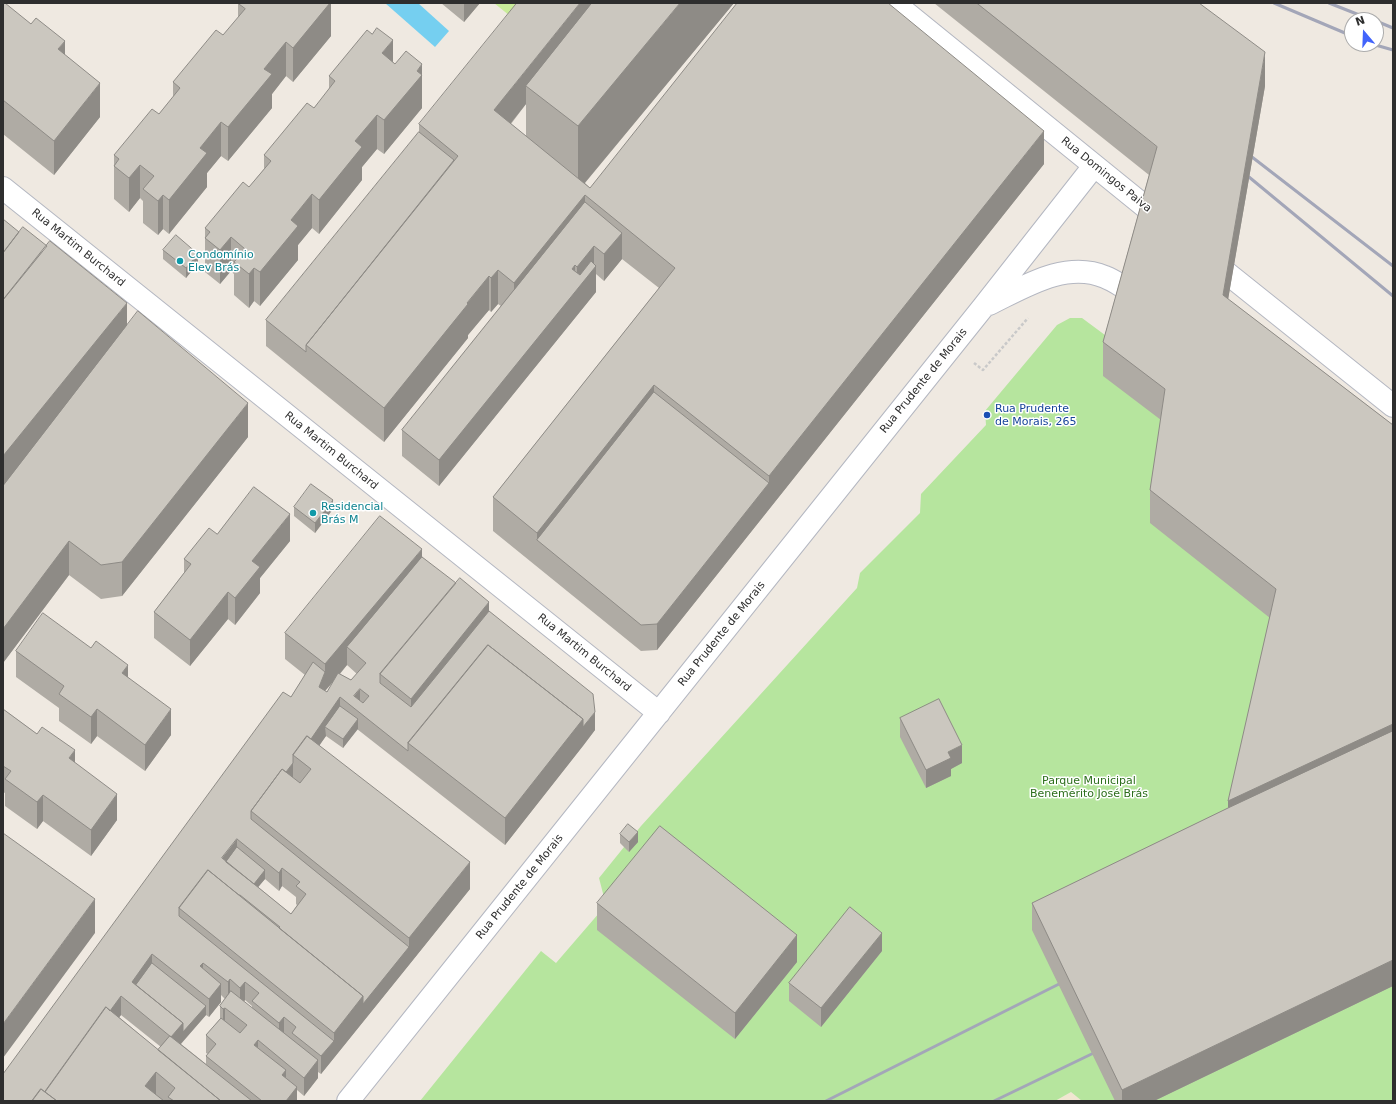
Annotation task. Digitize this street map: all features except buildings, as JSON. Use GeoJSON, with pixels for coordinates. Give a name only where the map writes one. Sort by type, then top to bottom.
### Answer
{"type":"FeatureCollection","features":[{"type":"Feature","properties":{"kind":"street","name":"Rua Domingos Paiva"},"geometry":{"type":"LineString","coordinates":[[894,3],[1393,406]]}},
{"type":"Feature","properties":{"kind":"street","name":"Rua Prudente de Morais"},"geometry":{"type":"LineString","coordinates":[[348,1101],[984,306],[1094,166]]}},
{"type":"Feature","properties":{"kind":"street","name":"Rua Martim Burchard"},"geometry":{"type":"LineString","coordinates":[[3,188],[151,317],[659,713]]}},
{"type":"Feature","properties":{"kind":"street"},"geometry":{"type":"LineString","coordinates":[[984,306],[1030,284],[1060,273],[1082,271],[1105,277],[1127,289]]}},
{"type":"Feature","properties":{"kind":"path"},"geometry":{"type":"LineString","coordinates":[[952,345],[983,370],[1028,318],[1035,314]]}},
{"type":"Feature","properties":{"kind":"shaded area"},"geometry":{"type":"Polygon","coordinates":[[[1071,1092],[1082,1101],[1055,1101],[1071,1092]]]}},
{"type":"Feature","properties":{"kind":"green space"},"geometry":{"type":"Polygon","coordinates":[[[494,3],[537,3],[520,24],[494,3]]]}},
{"type":"Feature","properties":{"kind":"green space","name":"Parque Municipal Benemérito José Brás"},"geometry":{"type":"Polygon","coordinates":[[[1070,318],[1082,318],[1109,338],[1393,479],[1393,1101],[1082,1101],[1071,1092],[1055,1101],[420,1101],[541,951],[556,963],[606,905],[599,878],[641,826],[857,588],[860,573],[920,513],[921,494],[986,425],[985,411],[1057,325],[1070,318]]]}},
{"type":"Feature","properties":{"kind":"water"},"geometry":{"type":"Polygon","coordinates":[[[385,3],[418,3],[449,31],[435,47],[385,3]]]}},
{"type":"Feature","properties":{"kind":"railway"},"geometry":{"type":"LineString","coordinates":[[1274,3],[1344,33]]}},
{"type":"Feature","properties":{"kind":"railway"},"geometry":{"type":"LineString","coordinates":[[1329,3],[1352,12]]}},
{"type":"Feature","properties":{"kind":"railway"},"geometry":{"type":"LineString","coordinates":[[1384,24],[1393,28]]}},
{"type":"Feature","properties":{"kind":"railway"},"geometry":{"type":"LineString","coordinates":[[1384,47],[1393,50]]}},
{"type":"Feature","properties":{"kind":"railway"},"geometry":{"type":"LineString","coordinates":[[1252,157],[1393,266]]}},
{"type":"Feature","properties":{"kind":"railway"},"geometry":{"type":"LineString","coordinates":[[1249,177],[1393,296]]}},
{"type":"Feature","properties":{"kind":"railway"},"geometry":{"type":"LineString","coordinates":[[826,1101],[1069,979]]}},
{"type":"Feature","properties":{"kind":"railway"},"geometry":{"type":"LineString","coordinates":[[994,1101],[1102,1049]]}},
{"type":"Feature","properties":{"kind":"place","name":"Condomínio Elev Brás"},"geometry":{"type":"Point","coordinates":[180,261]}},
{"type":"Feature","properties":{"kind":"place","name":"Rua Prudente de Morais, 265"},"geometry":{"type":"Point","coordinates":[987,415]}},
{"type":"Feature","properties":{"kind":"place","name":"Residencial Brás M"},"geometry":{"type":"Point","coordinates":[313,513]}}]}
